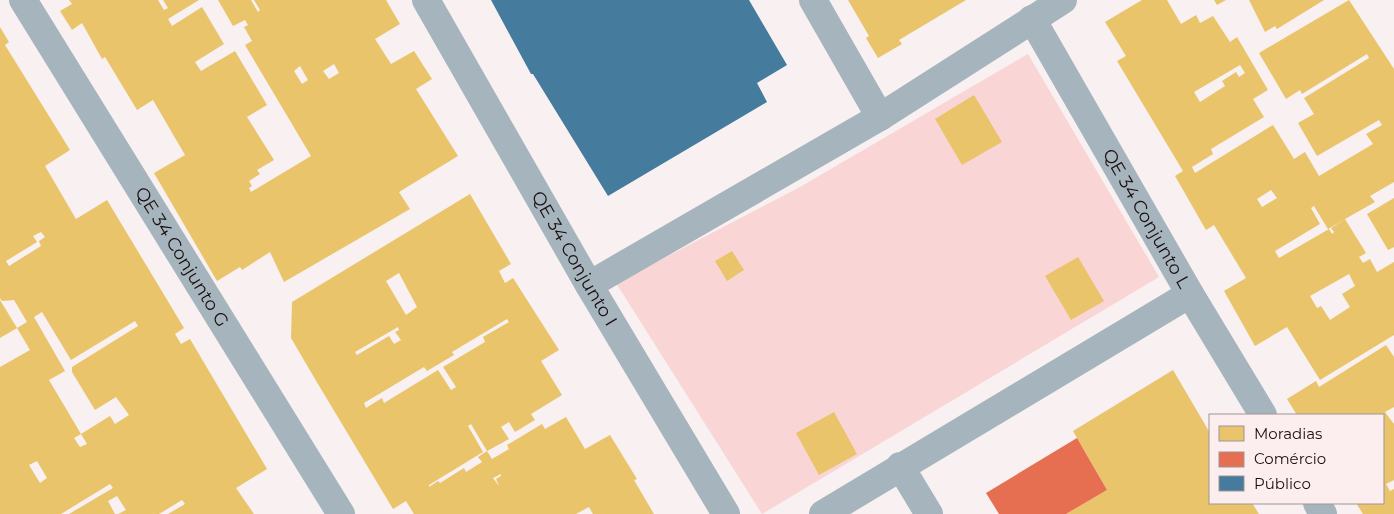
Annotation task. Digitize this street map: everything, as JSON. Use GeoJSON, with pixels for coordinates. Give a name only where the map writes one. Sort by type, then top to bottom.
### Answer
{"type":"FeatureCollection","features":[{"type":"Feature","properties":{"kind":"street","name":"QE 34 Conjunto G"},"geometry":{"type":"LineString","coordinates":[[23,0],[341,514]]}},
{"type":"Feature","properties":{"kind":"street","name":"QE 34 Conjunto I"},"geometry":{"type":"LineString","coordinates":[[426,0],[589,285],[726,514]]}},
{"type":"Feature","properties":{"kind":"street"},"geometry":{"type":"LineString","coordinates":[[813,0],[880,117]]}},
{"type":"Feature","properties":{"kind":"street"},"geometry":{"type":"LineString","coordinates":[[589,285],[880,117],[1063,0]]}},
{"type":"Feature","properties":{"kind":"street","name":"QE 34 Conjunto L"},"geometry":{"type":"LineString","coordinates":[[1032,19],[1190,294],[1262,414]]}},
{"type":"Feature","properties":{"kind":"street"},"geometry":{"type":"LineString","coordinates":[[823,514],[900,466],[1190,294]]}},
{"type":"Feature","properties":{"kind":"street"},"geometry":{"type":"LineString","coordinates":[[900,466],[929,514]]}},
{"type":"Feature","properties":{"kind":"shaded area"},"geometry":{"type":"Polygon","coordinates":[[[1028,54],[1159,277],[762,514],[616,283],[800,187],[1028,54]]]}},
{"type":"Feature","properties":{"kind":"building: Moradias"},"geometry":{"type":"Polygon","coordinates":[[[69,0],[158,0],[164,10],[168,8],[163,0],[199,0],[168,19],[172,26],[202,7],[224,44],[195,62],[201,71],[235,51],[267,105],[247,117],[274,160],[257,170],[260,174],[249,181],[252,186],[249,188],[251,192],[311,156],[245,45],[252,41],[244,27],[248,25],[245,20],[233,26],[218,0],[251,0],[258,12],[260,10],[254,0],[386,0],[400,24],[375,39],[391,64],[414,51],[432,79],[416,89],[458,156],[399,192],[410,209],[284,282],[270,252],[242,270],[240,267],[217,281],[154,173],[185,155],[153,100],[137,110],[105,57],[102,59],[82,23],[72,30],[60,11],[72,4],[69,0]],[[334,64],[323,71],[329,79],[339,73],[334,64]],[[300,66],[294,71],[302,84],[308,80],[300,66]]]}},
{"type":"Feature","properties":{"kind":"building: Moradias"},"geometry":{"type":"Polygon","coordinates":[[[848,0],[966,0],[899,40],[902,44],[878,58],[866,38],[869,36],[848,0]]]}},
{"type":"Feature","properties":{"kind":"building: Moradias"},"geometry":{"type":"Polygon","coordinates":[[[1142,0],[1167,0],[1181,24],[1196,15],[1200,23],[1213,16],[1230,42],[1237,37],[1268,90],[1253,99],[1264,117],[1211,149],[1213,154],[1192,167],[1195,173],[1273,125],[1294,159],[1305,152],[1319,176],[1373,144],[1366,134],[1382,125],[1379,120],[1317,156],[1298,123],[1314,114],[1304,98],[1369,58],[1367,54],[1302,94],[1300,90],[1286,99],[1259,53],[1349,0],[1394,69],[1394,182],[1370,196],[1375,202],[1345,219],[1366,253],[1359,257],[1363,263],[1370,259],[1377,272],[1394,262],[1394,335],[1320,380],[1287,327],[1255,346],[1224,291],[1246,278],[1214,225],[1206,230],[1175,176],[1183,171],[1117,61],[1126,56],[1105,22],[1142,0]],[[1240,65],[1194,92],[1200,102],[1225,86],[1222,81],[1236,72],[1239,77],[1245,73],[1240,65]],[[1271,190],[1257,199],[1262,207],[1277,198],[1271,190]],[[1314,206],[1311,208],[1320,224],[1275,251],[1279,258],[1329,229],[1332,234],[1334,232],[1331,228],[1345,219],[1328,229],[1314,206]],[[1349,274],[1310,296],[1317,308],[1321,306],[1330,320],[1350,307],[1342,294],[1355,286],[1349,274]]]}},
{"type":"Feature","properties":{"kind":"building: Moradias"},"geometry":{"type":"Polygon","coordinates":[[[1214,0],[1226,0],[1217,5],[1214,0]]]}},
{"type":"Feature","properties":{"kind":"building: Moradias"},"geometry":{"type":"Polygon","coordinates":[[[1249,0],[1324,0],[1277,29],[1275,26],[1265,32],[1249,0]]]}},
{"type":"Feature","properties":{"kind":"building: Moradias"},"geometry":{"type":"Polygon","coordinates":[[[0,27],[9,42],[5,45],[70,150],[45,166],[76,219],[107,200],[184,328],[175,334],[181,344],[190,339],[267,469],[236,488],[254,514],[168,514],[185,504],[182,500],[159,514],[118,514],[126,510],[117,496],[108,501],[115,514],[69,514],[113,488],[110,484],[61,514],[0,514],[0,367],[30,350],[17,328],[27,322],[14,300],[2,301],[0,298],[0,27]],[[41,232],[33,236],[37,242],[6,261],[9,266],[41,246],[39,241],[45,237],[41,232]],[[42,312],[34,317],[65,371],[49,380],[81,434],[110,416],[115,424],[129,415],[116,397],[95,410],[72,372],[72,367],[138,326],[135,321],[71,360],[42,312]],[[81,434],[74,438],[80,447],[87,444],[81,434]],[[37,461],[29,465],[40,483],[47,478],[37,461]]]}},
{"type":"Feature","properties":{"kind":"building: Moradias"},"geometry":{"type":"Polygon","coordinates":[[[974,95],[1002,142],[962,165],[935,119],[974,95]]]}},
{"type":"Feature","properties":{"kind":"building: Moradias"},"geometry":{"type":"Polygon","coordinates":[[[470,194],[511,264],[499,271],[505,283],[513,278],[559,350],[541,361],[562,395],[531,414],[535,420],[515,432],[509,422],[501,427],[509,439],[487,451],[492,459],[509,449],[507,445],[542,424],[545,429],[566,417],[585,449],[610,435],[637,479],[634,480],[654,514],[593,514],[589,507],[576,514],[414,514],[406,501],[393,509],[291,338],[292,302],[470,194]],[[399,273],[386,281],[406,315],[417,307],[399,273]],[[507,319],[452,352],[454,355],[427,371],[424,367],[364,403],[366,408],[382,398],[384,403],[438,370],[451,390],[456,387],[443,367],[485,342],[483,337],[509,322],[507,319]],[[398,327],[355,352],[357,355],[389,336],[394,344],[401,340],[395,332],[399,330],[398,327]],[[471,424],[468,426],[483,452],[429,485],[429,487],[438,481],[440,483],[464,468],[466,472],[482,462],[478,457],[487,451],[471,424]],[[501,474],[493,478],[499,486],[496,479],[501,474]]]}},
{"type":"Feature","properties":{"kind":"building: Moradias"},"geometry":{"type":"Polygon","coordinates":[[[1394,198],[1394,247],[1388,250],[1367,214],[1394,198]]]}},
{"type":"Feature","properties":{"kind":"building: Moradias"},"geometry":{"type":"Polygon","coordinates":[[[732,251],[744,270],[727,281],[715,261],[732,251]]]}},
{"type":"Feature","properties":{"kind":"building: Moradias"},"geometry":{"type":"Polygon","coordinates":[[[1078,257],[1104,301],[1071,320],[1045,276],[1078,257]]]}},
{"type":"Feature","properties":{"kind":"building: Moradias"},"geometry":{"type":"Polygon","coordinates":[[[0,300],[17,328],[0,338],[0,300]]]}},
{"type":"Feature","properties":{"kind":"building: Moradias"},"geometry":{"type":"Polygon","coordinates":[[[1386,345],[1394,357],[1394,407],[1385,412],[1394,424],[1394,480],[1386,484],[1390,491],[1394,489],[1394,514],[1363,514],[1357,504],[1384,504],[1384,414],[1296,414],[1287,399],[1316,381],[1319,387],[1386,345]]]}},
{"type":"Feature","properties":{"kind":"building: Moradias"},"geometry":{"type":"Polygon","coordinates":[[[1173,370],[1209,431],[1209,504],[1253,504],[1259,514],[1066,514],[1107,490],[1073,431],[1173,370]]]}},
{"type":"Feature","properties":{"kind":"building: Moradias"},"geometry":{"type":"Polygon","coordinates":[[[834,412],[857,454],[819,475],[796,433],[834,412]]]}},
{"type":"Feature","properties":{"kind":"building: Comércio"},"geometry":{"type":"Polygon","coordinates":[[[1077,438],[1107,490],[1066,514],[999,514],[986,493],[1077,438]]]}},
{"type":"Feature","properties":{"kind":"building: Público"},"geometry":{"type":"Polygon","coordinates":[[[491,0],[749,0],[787,65],[757,83],[767,102],[608,196],[533,74],[531,74],[491,0]]]}}]}
